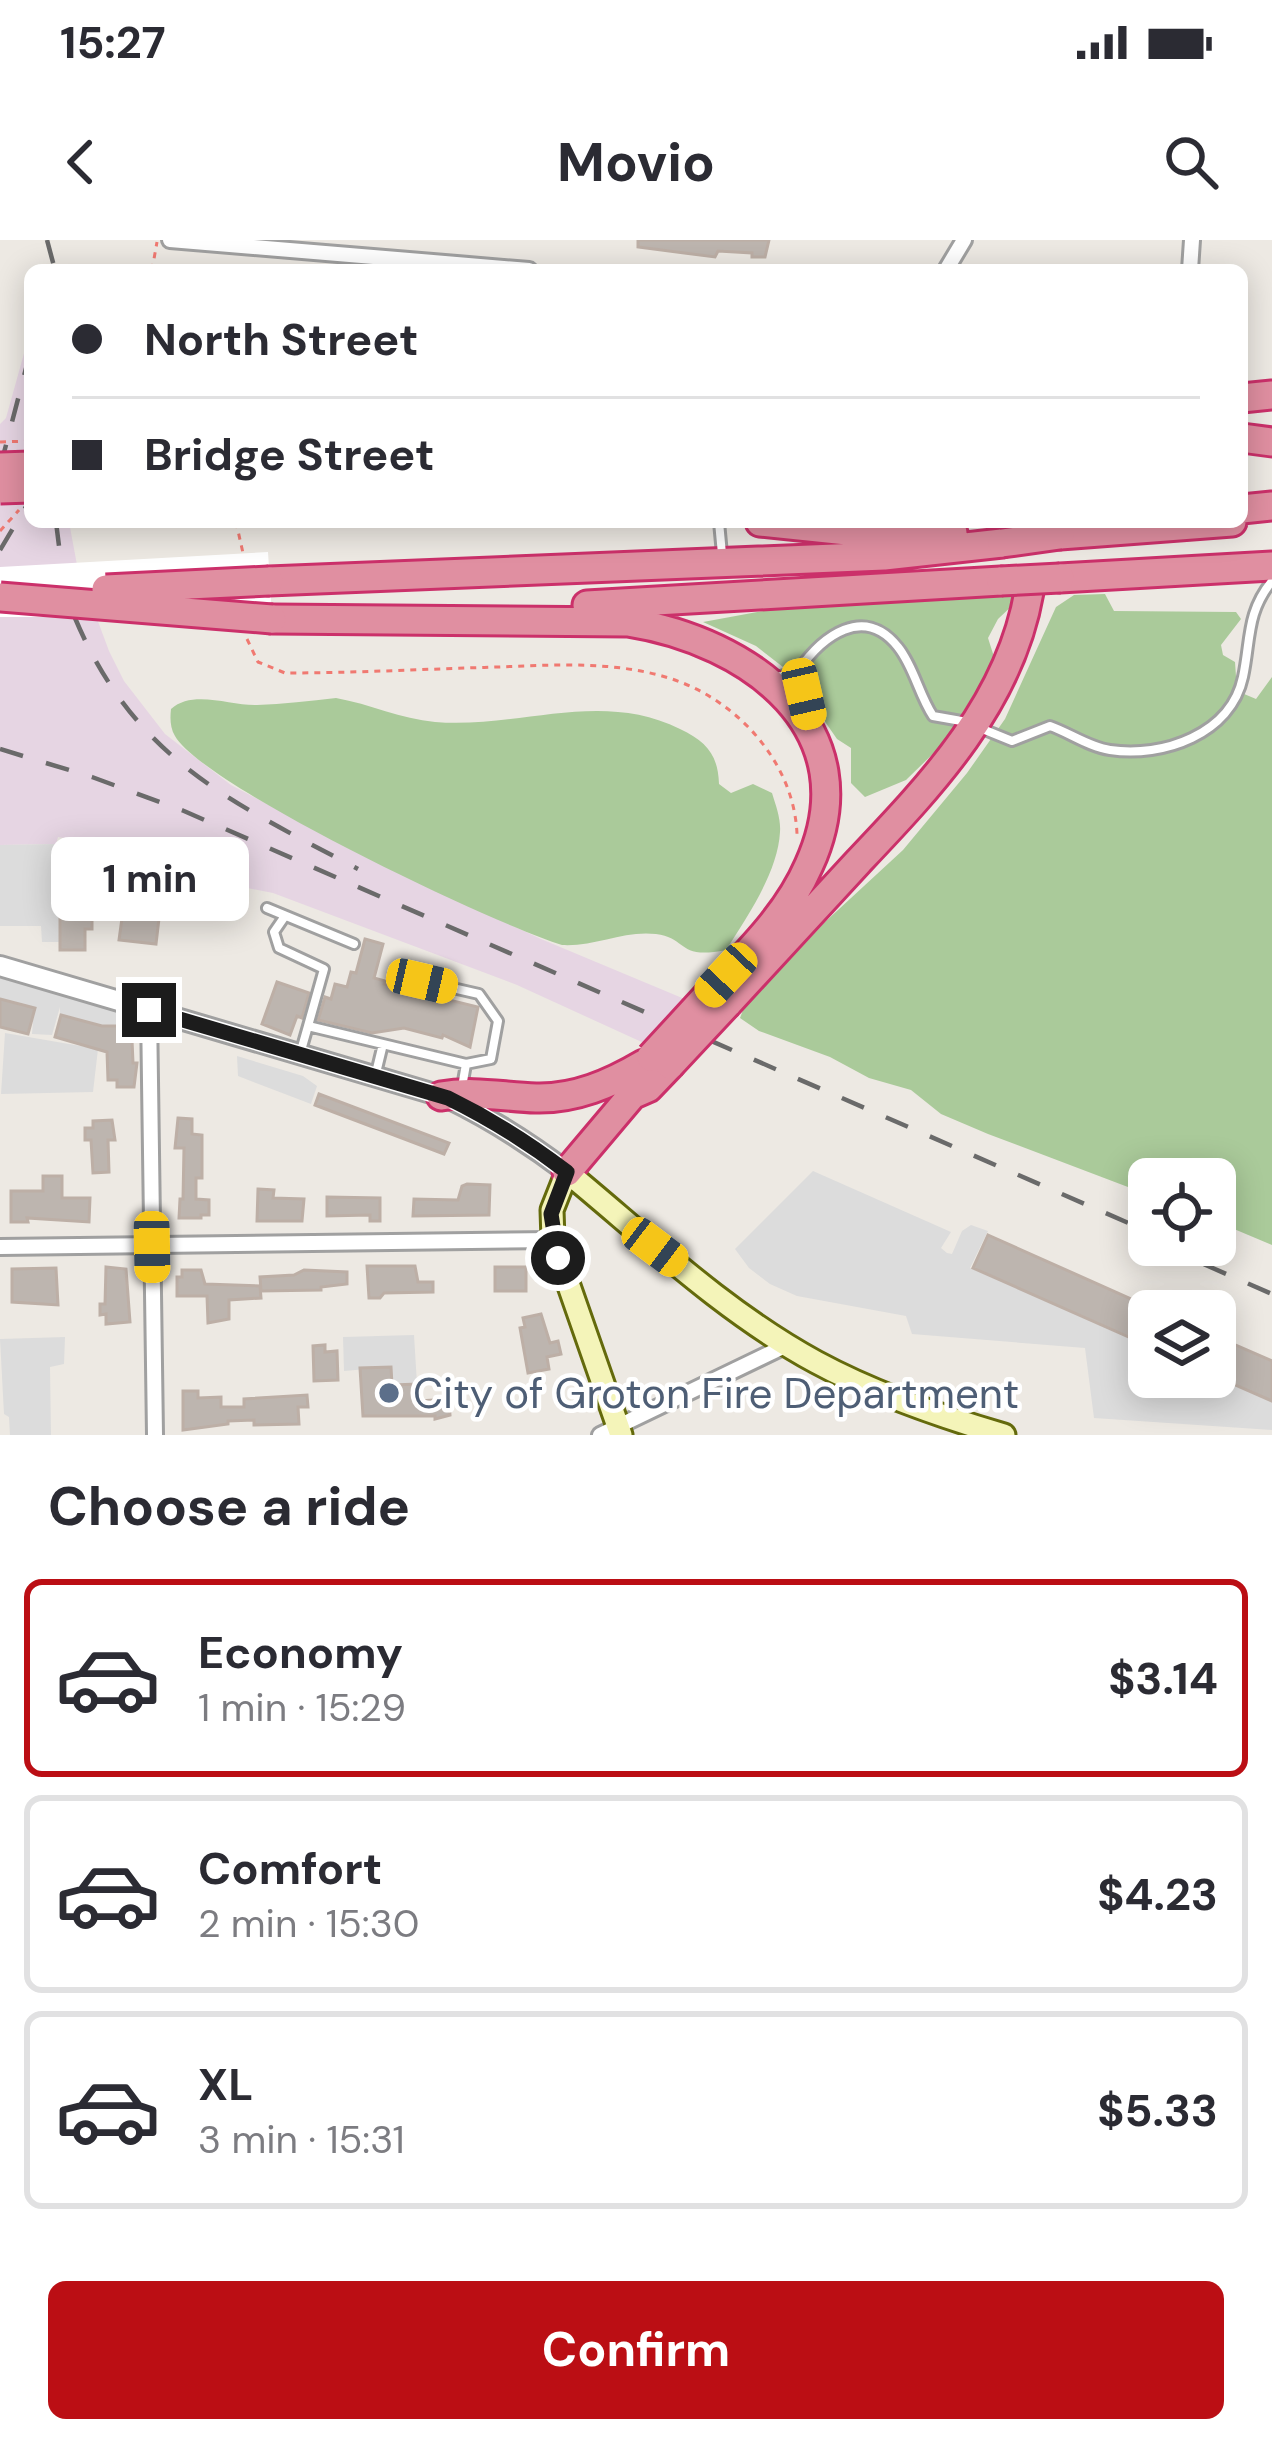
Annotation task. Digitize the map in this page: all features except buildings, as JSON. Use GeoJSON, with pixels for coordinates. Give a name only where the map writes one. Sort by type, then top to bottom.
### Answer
{"type":"FeatureCollection","features":[{"type":"Feature","properties":{"kind":"highway"},"geometry":{"type":"LineString","coordinates":[[818,528],[1002,538],[1123,528]]}},
{"type":"Feature","properties":{"kind":"highway"},"geometry":{"type":"LineString","coordinates":[[0,596],[884,556],[1002,538]]}},
{"type":"Feature","properties":{"kind":"highway"},"geometry":{"type":"LineString","coordinates":[[0,596],[259,625],[1272,566]]}},
{"type":"Feature","properties":{"kind":"highway"},"geometry":{"type":"LineString","coordinates":[[451,1095],[563,1097],[655,1062],[920,796],[975,724],[1008,665],[1030,592]]}},
{"type":"Feature","properties":{"kind":"highway"},"geometry":{"type":"LineString","coordinates":[[374,619],[628,622],[694,638],[763,676],[793,704],[813,735],[824,769],[825,802],[812,860],[717,999]]}},
{"type":"Feature","properties":{"kind":"highway"},"geometry":{"type":"LineString","coordinates":[[567,1172],[632,1095],[645,1090],[655,1062]]}},
{"type":"Feature","properties":{"kind":"main road"},"geometry":{"type":"LineString","coordinates":[[613,1432],[553,1240],[552,1207],[567,1172],[655,1247],[787,1345],[881,1392],[1004,1435]]}},
{"type":"Feature","properties":{"kind":"street"},"geometry":{"type":"LineString","coordinates":[[170,240],[330,247],[477,264]]}},
{"type":"Feature","properties":{"kind":"street"},"geometry":{"type":"LineString","coordinates":[[0,966],[300,1056],[451,1095],[542,1151],[567,1172]]}},
{"type":"Feature","properties":{"kind":"street"},"geometry":{"type":"LineString","coordinates":[[149,1010],[155,1435]]}},
{"type":"Feature","properties":{"kind":"street"},"geometry":{"type":"LineString","coordinates":[[0,1247],[553,1240]]}},
{"type":"Feature","properties":{"kind":"street"},"geometry":{"type":"LineString","coordinates":[[613,1432],[787,1345]]}},
{"type":"Feature","properties":{"kind":"lane"},"geometry":{"type":"LineString","coordinates":[[719,528],[722,561]]}},
{"type":"Feature","properties":{"kind":"lane"},"geometry":{"type":"LineString","coordinates":[[763,676],[798,671],[836,632],[874,627],[900,649],[933,716],[975,724],[1012,741],[1050,726],[1099,747],[1156,749],[1193,736],[1222,716],[1243,681],[1247,629],[1272,581]]}},
{"type":"Feature","properties":{"kind":"lane"},"geometry":{"type":"LineString","coordinates":[[804,662],[802,688],[813,735]]}},
{"type":"Feature","properties":{"kind":"lane"},"geometry":{"type":"LineString","coordinates":[[267,908],[354,944]]}},
{"type":"Feature","properties":{"kind":"lane"},"geometry":{"type":"LineString","coordinates":[[285,916],[274,932],[279,948],[324,968],[300,1056]]}},
{"type":"Feature","properties":{"kind":"lane"},"geometry":{"type":"LineString","coordinates":[[308,1026],[466,1064],[491,1059],[497,1021],[479,994],[422,981]]}},
{"type":"Feature","properties":{"kind":"lane"},"geometry":{"type":"LineString","coordinates":[[375,1077],[383,1044]]}},
{"type":"Feature","properties":{"kind":"lane"},"geometry":{"type":"LineString","coordinates":[[451,1095],[466,1064]]}},
{"type":"Feature","properties":{"kind":"path"},"geometry":{"type":"LineString","coordinates":[[0,531],[15,518],[19,490]]}},
{"type":"Feature","properties":{"kind":"path"},"geometry":{"type":"LineString","coordinates":[[237,528],[243,554]]}},
{"type":"Feature","properties":{"kind":"path"},"geometry":{"type":"LineString","coordinates":[[259,625],[256,660],[281,673],[578,664],[680,682],[738,719],[764,743],[789,790],[797,843]]}},
{"type":"Feature","properties":{"kind":"shaded area"},"geometry":{"type":"Polygon","coordinates":[[[24,354],[24,528],[70,528],[77,565],[109,651],[124,681],[165,734],[231,785],[381,864],[687,1000],[646,1044],[517,985],[273,893],[165,872],[167,854],[58,837],[56,844],[0,845],[0,424],[6,418],[24,354]]]}},
{"type":"Feature","properties":{"kind":"shaded area"},"geometry":{"type":"Polygon","coordinates":[[[56,844],[60,942],[42,942],[41,926],[0,926],[0,845],[56,844]]]}},
{"type":"Feature","properties":{"kind":"shaded area"},"geometry":{"type":"Polygon","coordinates":[[[0,978],[135,1017],[139,1026],[97,1025],[60,1017],[60,1007],[52,1035],[32,1034],[34,1008],[0,999],[0,978]]]}},
{"type":"Feature","properties":{"kind":"shaded area"},"geometry":{"type":"Polygon","coordinates":[[[5,1033],[98,1049],[93,1092],[1,1094],[5,1033]]]}},
{"type":"Feature","properties":{"kind":"shaded area"},"geometry":{"type":"Polygon","coordinates":[[[237,1056],[303,1076],[317,1086],[311,1104],[238,1076],[237,1056]]]}},
{"type":"Feature","properties":{"kind":"shaded area"},"geometry":{"type":"Polygon","coordinates":[[[813,1171],[951,1232],[941,1248],[947,1253],[952,1254],[962,1231],[971,1225],[988,1231],[970,1268],[1128,1335],[1128,1398],[1236,1398],[1236,1382],[1272,1397],[1272,1430],[1094,1418],[1085,1348],[912,1334],[906,1316],[797,1296],[770,1284],[735,1249],[813,1171]]]}},
{"type":"Feature","properties":{"kind":"shaded area"},"geometry":{"type":"Polygon","coordinates":[[[414,1335],[417,1384],[392,1385],[391,1367],[344,1371],[343,1337],[414,1335]]]}},
{"type":"Feature","properties":{"kind":"shaded area"},"geometry":{"type":"Polygon","coordinates":[[[65,1337],[64,1364],[50,1367],[51,1435],[10,1435],[9,1417],[4,1414],[0,1339],[65,1337]]]}},
{"type":"Feature","properties":{"kind":"green space"},"geometry":{"type":"Polygon","coordinates":[[[1105,594],[1114,611],[1236,612],[1241,619],[1221,645],[1223,655],[1235,662],[1237,691],[1256,699],[1272,677],[1272,1245],[1236,1230],[1236,1158],[1128,1158],[1128,1187],[941,1114],[911,1090],[869,1078],[830,1057],[759,1031],[740,1018],[825,922],[903,850],[967,773],[1005,719],[1056,607],[1074,595],[1105,594]]]}},
{"type":"Feature","properties":{"kind":"green space"},"geometry":{"type":"Polygon","coordinates":[[[1015,596],[1016,602],[998,619],[988,638],[995,660],[944,743],[906,780],[865,797],[851,783],[851,748],[837,739],[792,674],[756,646],[703,622],[768,610],[1015,596]]]}},
{"type":"Feature","properties":{"kind":"green space"},"geometry":{"type":"Polygon","coordinates":[[[336,698],[435,722],[589,711],[620,712],[680,729],[709,750],[719,784],[731,793],[753,784],[772,793],[780,832],[768,878],[726,950],[699,952],[666,936],[644,933],[562,945],[419,884],[293,819],[197,759],[171,726],[171,709],[190,700],[257,705],[336,698]]]}},
{"type":"Feature","properties":{"kind":"pier"},"geometry":{"type":"Polygon","coordinates":[[[268,552],[273,633],[97,617],[0,617],[0,567],[268,552]]]}},
{"type":"Feature","properties":{"kind":"tunnel"},"geometry":{"type":"LineString","coordinates":[[1029,592],[1031,528]]}},
{"type":"Feature","properties":{"kind":"railway"},"geometry":{"type":"LineString","coordinates":[[47,240],[53,264]]}},
{"type":"Feature","properties":{"kind":"railway"},"geometry":{"type":"LineString","coordinates":[[0,468],[24,376]]}},
{"type":"Feature","properties":{"kind":"railway"},"geometry":{"type":"LineString","coordinates":[[0,550],[24,510]]}},
{"type":"Feature","properties":{"kind":"railway"},"geometry":{"type":"LineString","coordinates":[[57,528],[61,562]]}},
{"type":"Feature","properties":{"kind":"railway"},"geometry":{"type":"LineString","coordinates":[[75,618],[99,667],[157,742],[228,797],[358,869]]}},
{"type":"Feature","properties":{"kind":"railway"},"geometry":{"type":"LineString","coordinates":[[0,749],[184,811],[1128,1223]]}},
{"type":"Feature","properties":{"kind":"railway"},"geometry":{"type":"LineString","coordinates":[[1208,1266],[1272,1294]]}},
{"type":"Feature","properties":{"kind":"place","name":"City of Groton Fire Department"},"geometry":{"type":"Point","coordinates":[389,1393]}},
{"type":"Feature","properties":{"kind":"route"},"geometry":{"type":"LineString","coordinates":[[149,1010],[448,1098],[486,1116],[567,1172],[551,1214],[558,1258]]}}]}
